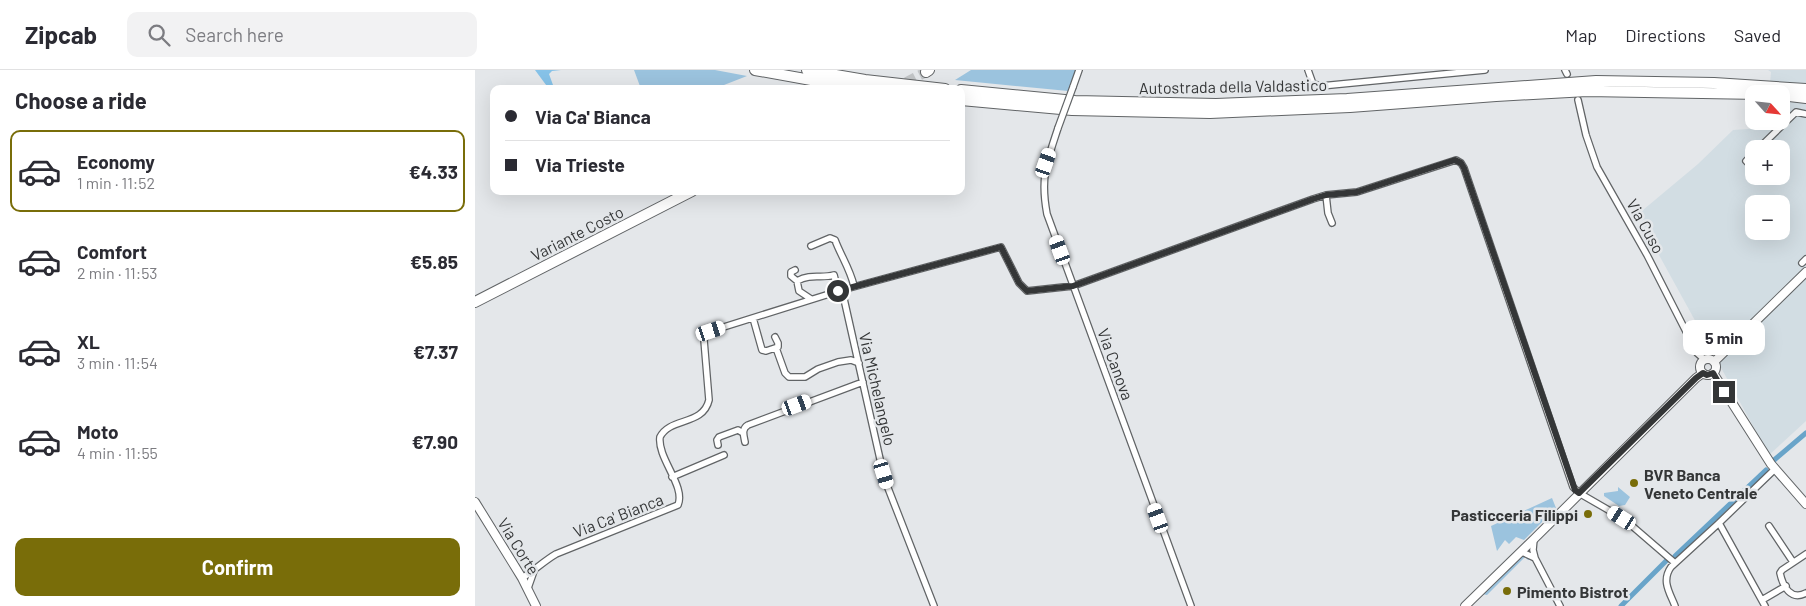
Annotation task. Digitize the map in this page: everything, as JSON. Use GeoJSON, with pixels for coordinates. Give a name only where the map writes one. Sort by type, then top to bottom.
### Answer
{"type":"FeatureCollection","features":[{"type":"Feature","properties":{"kind":"highway"},"geometry":{"type":"LineString","coordinates":[[755,70],[839,85]]}},
{"type":"Feature","properties":{"kind":"highway"},"geometry":{"type":"LineString","coordinates":[[807,70],[909,85]]}},
{"type":"Feature","properties":{"kind":"highway","name":"Autostrada della Valdastico"},"geometry":{"type":"LineString","coordinates":[[965,90],[1075,101],[1217,104],[1347,99],[1596,81],[1715,83],[1745,89]]}},
{"type":"Feature","properties":{"kind":"highway","name":"Autostrada della Valdastico"},"geometry":{"type":"LineString","coordinates":[[1790,90],[1806,89]]}},
{"type":"Feature","properties":{"kind":"highway","name":"Autostrada della Valdastico"},"geometry":{"type":"LineString","coordinates":[[965,100],[1072,110],[1210,113],[1350,107],[1587,91],[1745,91]]}},
{"type":"Feature","properties":{"kind":"highway"},"geometry":{"type":"LineString","coordinates":[[1790,97],[1806,98]]}},
{"type":"Feature","properties":{"kind":"highway","name":"Variante Costo"},"geometry":{"type":"LineString","coordinates":[[475,302],[684,195]]}},
{"type":"Feature","properties":{"kind":"main road"},"geometry":{"type":"LineString","coordinates":[[1714,362],[1806,272]]}},
{"type":"Feature","properties":{"kind":"main road"},"geometry":{"type":"LineString","coordinates":[[1703,373],[1700,366],[1705,360],[1714,362]]}},
{"type":"Feature","properties":{"kind":"main road"},"geometry":{"type":"LineString","coordinates":[[1703,373],[1707,375],[1713,373],[1716,369],[1714,362]]}},
{"type":"Feature","properties":{"kind":"main road"},"geometry":{"type":"LineString","coordinates":[[1465,606],[1703,373]]}},
{"type":"Feature","properties":{"kind":"main road"},"geometry":{"type":"LineString","coordinates":[[1713,373],[1775,469],[1806,504]]}},
{"type":"Feature","properties":{"kind":"main road","name":"Via Corte"},"geometry":{"type":"LineString","coordinates":[[475,502],[537,606]]}},
{"type":"Feature","properties":{"kind":"street","name":"Via Canova"},"geometry":{"type":"LineString","coordinates":[[1079,70],[1046,163],[1043,192],[1047,214],[1191,606]]}},
{"type":"Feature","properties":{"kind":"street"},"geometry":{"type":"LineString","coordinates":[[1308,70],[1313,84],[1321,86],[1485,70]]}},
{"type":"Feature","properties":{"kind":"street","name":"Via Cuso"},"geometry":{"type":"LineString","coordinates":[[1578,100],[1586,135],[1597,167],[1647,255],[1697,353],[1705,360]]}},
{"type":"Feature","properties":{"kind":"street"},"geometry":{"type":"LineString","coordinates":[[1767,140],[1796,112],[1806,114]]}},
{"type":"Feature","properties":{"kind":"street"},"geometry":{"type":"LineString","coordinates":[[1073,286],[1326,195],[1357,192],[1455,160],[1461,163],[1573,487],[1579,493],[1624,519],[1675,563]]}},
{"type":"Feature","properties":{"kind":"street"},"geometry":{"type":"LineString","coordinates":[[1326,195],[1328,213],[1332,223]]}},
{"type":"Feature","properties":{"kind":"street"},"geometry":{"type":"LineString","coordinates":[[811,246],[830,238],[835,240],[839,253],[848,267],[854,286]]}},
{"type":"Feature","properties":{"kind":"street","name":"Via Ca' Bianca"},"geometry":{"type":"LineString","coordinates":[[522,578],[534,571],[545,560],[557,554],[676,507],[680,501],[680,496],[659,444],[659,437],[670,428],[700,415],[708,405],[705,337],[711,331],[840,290],[1001,247],[1019,283],[1027,291],[1073,286]]}},
{"type":"Feature","properties":{"kind":"street"},"geometry":{"type":"LineString","coordinates":[[795,270],[791,272],[791,276],[797,281],[799,291],[811,300]]}},
{"type":"Feature","properties":{"kind":"street"},"geometry":{"type":"LineString","coordinates":[[797,281],[812,275],[822,278],[835,276],[840,290]]}},
{"type":"Feature","properties":{"kind":"street","name":"Via Michelangelo"},"geometry":{"type":"LineString","coordinates":[[840,290],[859,363],[879,460],[934,606]]}},
{"type":"Feature","properties":{"kind":"street"},"geometry":{"type":"LineString","coordinates":[[753,318],[762,350],[776,348],[779,343],[775,337]]}},
{"type":"Feature","properties":{"kind":"street"},"geometry":{"type":"LineString","coordinates":[[776,348],[785,373],[789,377],[805,377],[838,362],[851,360],[859,363]]}},
{"type":"Feature","properties":{"kind":"street"},"geometry":{"type":"LineString","coordinates":[[745,442],[743,432],[750,424],[863,382]]}},
{"type":"Feature","properties":{"kind":"street"},"geometry":{"type":"LineString","coordinates":[[718,445],[717,440],[719,437],[738,430],[743,432]]}},
{"type":"Feature","properties":{"kind":"street"},"geometry":{"type":"LineString","coordinates":[[672,477],[724,455]]}},
{"type":"Feature","properties":{"kind":"street"},"geometry":{"type":"LineString","coordinates":[[1675,606],[1667,586],[1667,573],[1675,563],[1775,469]]}},
{"type":"Feature","properties":{"kind":"street"},"geometry":{"type":"LineString","coordinates":[[1719,523],[1764,603],[1786,586]]}},
{"type":"Feature","properties":{"kind":"street"},"geometry":{"type":"LineString","coordinates":[[1769,526],[1793,562]]}},
{"type":"Feature","properties":{"kind":"street"},"geometry":{"type":"LineString","coordinates":[[1534,539],[1533,550],[1535,558],[1560,606]]}},
{"type":"Feature","properties":{"kind":"street"},"geometry":{"type":"LineString","coordinates":[[1522,552],[1535,558]]}},
{"type":"Feature","properties":{"kind":"street"},"geometry":{"type":"LineString","coordinates":[[1806,554],[1779,573],[1789,592],[1794,596],[1806,593]]}},
{"type":"Feature","properties":{"kind":"street"},"geometry":{"type":"LineString","coordinates":[[528,588],[534,571]]}},
{"type":"Feature","properties":{"kind":"shaded area"},"geometry":{"type":"Polygon","coordinates":[[[535,70],[561,70],[552,71],[549,74],[553,85],[546,85],[535,70]]]}},
{"type":"Feature","properties":{"kind":"shaded area"},"geometry":{"type":"Polygon","coordinates":[[[634,70],[715,70],[747,76],[724,85],[640,85],[634,70]]]}},
{"type":"Feature","properties":{"kind":"shaded area"},"geometry":{"type":"Polygon","coordinates":[[[971,70],[1076,70],[1068,91],[955,80],[971,70]]]}},
{"type":"Feature","properties":{"kind":"shaded area"},"geometry":{"type":"Polygon","coordinates":[[[1768,70],[1806,70],[1806,421],[1769,455],[1637,215],[1698,164],[1733,130],[1790,130],[1790,85],[1770,85],[1771,72],[1768,70]]]}},
{"type":"Feature","properties":{"kind":"shaded area"},"geometry":{"type":"Polygon","coordinates":[[[1618,487],[1630,497],[1625,505],[1619,506],[1604,496],[1604,493],[1618,491],[1618,487]]]}},
{"type":"Feature","properties":{"kind":"shaded area"},"geometry":{"type":"Polygon","coordinates":[[[1552,498],[1556,508],[1524,540],[1516,537],[1509,544],[1505,540],[1497,551],[1491,526],[1552,498]]]}},
{"type":"Feature","properties":{"kind":"shaded area"},"geometry":{"type":"Polygon","coordinates":[[[1522,555],[1532,559],[1528,560],[1525,557],[1487,595],[1482,594],[1522,555]]]}},
{"type":"Feature","properties":{"kind":"waterway"},"geometry":{"type":"LineString","coordinates":[[1773,461],[1806,433]]}},
{"type":"Feature","properties":{"kind":"waterway"},"geometry":{"type":"LineString","coordinates":[[1675,556],[1766,470]]}},
{"type":"Feature","properties":{"kind":"waterway"},"geometry":{"type":"LineString","coordinates":[[1621,606],[1666,561]]}},
{"type":"Feature","properties":{"kind":"tunnel"},"geometry":{"type":"LineString","coordinates":[[901,85],[926,72]]}},
{"type":"Feature","properties":{"kind":"place","name":"BVR Banca Veneto Centrale"},"geometry":{"type":"Point","coordinates":[1634,483]}},
{"type":"Feature","properties":{"kind":"place","name":"Pasticceria Filippi"},"geometry":{"type":"Point","coordinates":[1588,514]}},
{"type":"Feature","properties":{"kind":"place","name":"Pimento Bistrot"},"geometry":{"type":"Point","coordinates":[1507,591]}},
{"type":"Feature","properties":{"kind":"route"},"geometry":{"type":"LineString","coordinates":[[838,291],[1001,247],[1019,283],[1027,291],[1073,286],[1249,224],[1313,199],[1332,194],[1357,192],[1455,160],[1459,161],[1464,168],[1575,490],[1579,493],[1703,373],[1707,375],[1713,373],[1724,392]]}}]}
